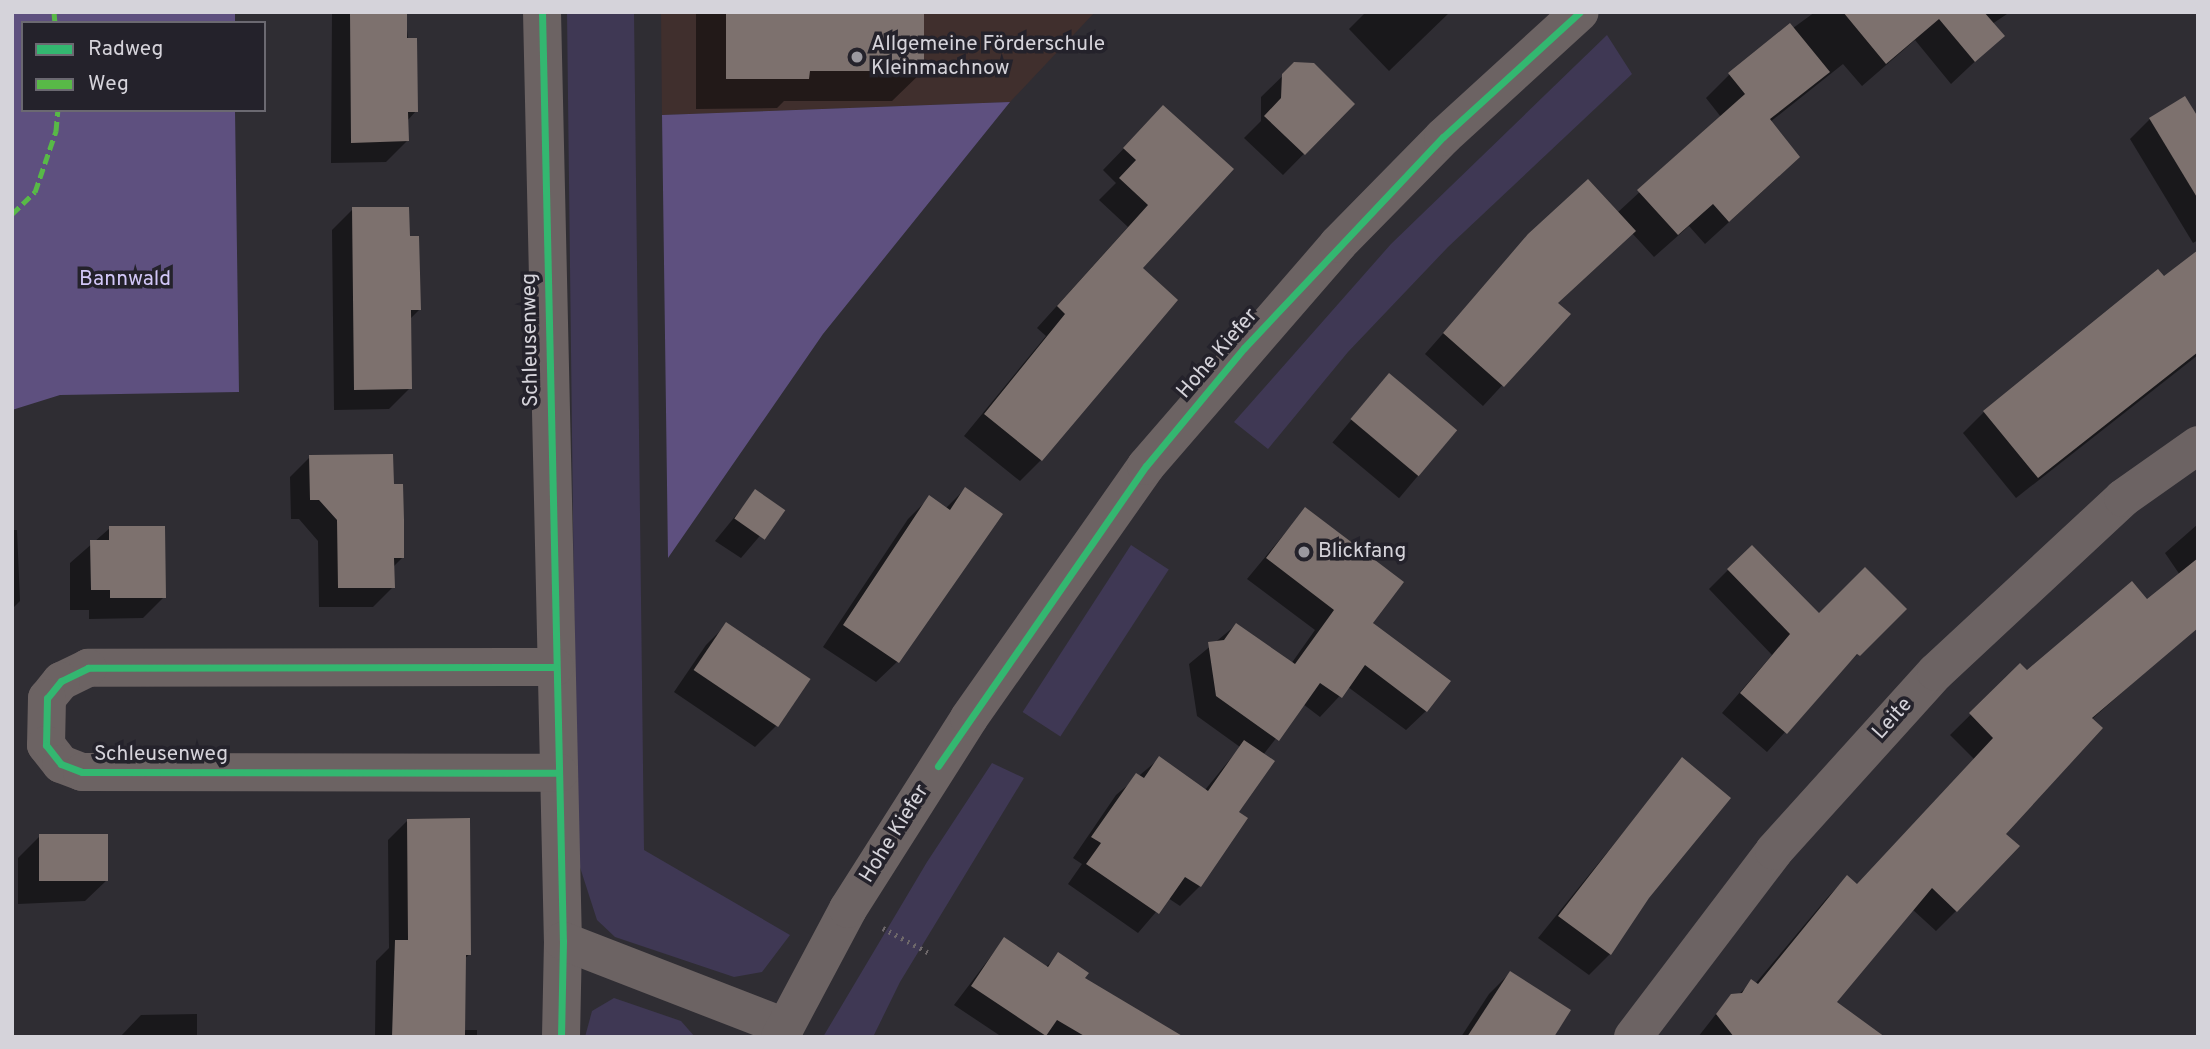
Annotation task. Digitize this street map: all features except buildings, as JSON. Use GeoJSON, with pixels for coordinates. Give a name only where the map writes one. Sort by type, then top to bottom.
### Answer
{"type":"FeatureCollection","features":[{"type":"Feature","properties":{"kind":"street","name":"Schleusenweg"},"geometry":{"type":"LineString","coordinates":[[542,12],[563,941]]}},
{"type":"Feature","properties":{"kind":"street","name":"Hohe Kiefer"},"geometry":{"type":"LineString","coordinates":[[783,1032],[848,909],[969,718],[1146,466],[1338,244],[1443,136],[1580,12]]}},
{"type":"Feature","properties":{"kind":"street","name":"Leite"},"geometry":{"type":"LineString","coordinates":[[1633,1037],[1773,851],[1936,672],[2123,498],[2198,444]]}},
{"type":"Feature","properties":{"kind":"street","name":"Schleusenweg"},"geometry":{"type":"LineString","coordinates":[[555,667],[88,668],[61,681],[47,698],[46,745],[61,764],[82,772],[559,773]]}},
{"type":"Feature","properties":{"kind":"street"},"geometry":{"type":"LineString","coordinates":[[561,1037],[563,941],[783,1032]]}},
{"type":"Feature","properties":{"kind":"path"},"geometry":{"type":"LineString","coordinates":[[875,923],[931,954]]}},
{"type":"Feature","properties":{"kind":"shaded area"},"geometry":{"type":"Polygon","coordinates":[[[567,12],[634,12],[644,850],[790,935],[762,972],[734,977],[615,937],[597,920],[577,858],[567,12]]]}},
{"type":"Feature","properties":{"kind":"shaded area","name":"Allgemeine Förderschule Kleinmachnow"},"geometry":{"type":"Polygon","coordinates":[[[661,12],[1095,12],[1010,102],[662,115],[661,12]]]}},
{"type":"Feature","properties":{"kind":"shaded area"},"geometry":{"type":"Polygon","coordinates":[[[1607,35],[1632,74],[1448,247],[1348,352],[1268,449],[1234,422],[1391,244],[1607,35]]]}},
{"type":"Feature","properties":{"kind":"shaded area"},"geometry":{"type":"Polygon","coordinates":[[[1131,545],[1169,570],[1060,736],[1023,712],[1131,545]]]}},
{"type":"Feature","properties":{"kind":"shaded area"},"geometry":{"type":"Polygon","coordinates":[[[992,763],[1024,778],[900,982],[873,1037],[823,1037],[927,862],[992,763]]]}},
{"type":"Feature","properties":{"kind":"shaded area"},"geometry":{"type":"Polygon","coordinates":[[[614,998],[681,1021],[695,1037],[585,1037],[592,1011],[614,998]]]}},
{"type":"Feature","properties":{"kind":"green space","name":"Bannwald"},"geometry":{"type":"Polygon","coordinates":[[[12,12],[235,12],[235,21],[21,21],[21,112],[235,112],[239,392],[60,395],[12,410],[12,12]]]}},
{"type":"Feature","properties":{"kind":"green space"},"geometry":{"type":"Polygon","coordinates":[[[1010,102],[823,334],[668,558],[662,115],[1010,102]]]}},
{"type":"Feature","properties":{"kind":"marked path"},"geometry":{"type":"LineString","coordinates":[[54,12],[55,21]]}},
{"type":"Feature","properties":{"kind":"marked path"},"geometry":{"type":"LineString","coordinates":[[12,214],[35,192],[56,131],[58,112]]}},
{"type":"Feature","properties":{"kind":"cycle path"},"geometry":{"type":"LineString","coordinates":[[542,12],[563,941],[561,1037]]}},
{"type":"Feature","properties":{"kind":"cycle path"},"geometry":{"type":"LineString","coordinates":[[938,766],[1146,466],[1244,348],[1443,137],[1580,12]]}},
{"type":"Feature","properties":{"kind":"cycle path"},"geometry":{"type":"LineString","coordinates":[[555,667],[88,668],[61,681],[47,698],[46,745],[61,764],[82,772],[559,773]]}},
{"type":"Feature","properties":{"kind":"place","name":"Allgemeine Förderschule Kleinmachnow"},"geometry":{"type":"Point","coordinates":[857,57]}},
{"type":"Feature","properties":{"kind":"place","name":"Blickfang"},"geometry":{"type":"Point","coordinates":[1304,552]}}]}
